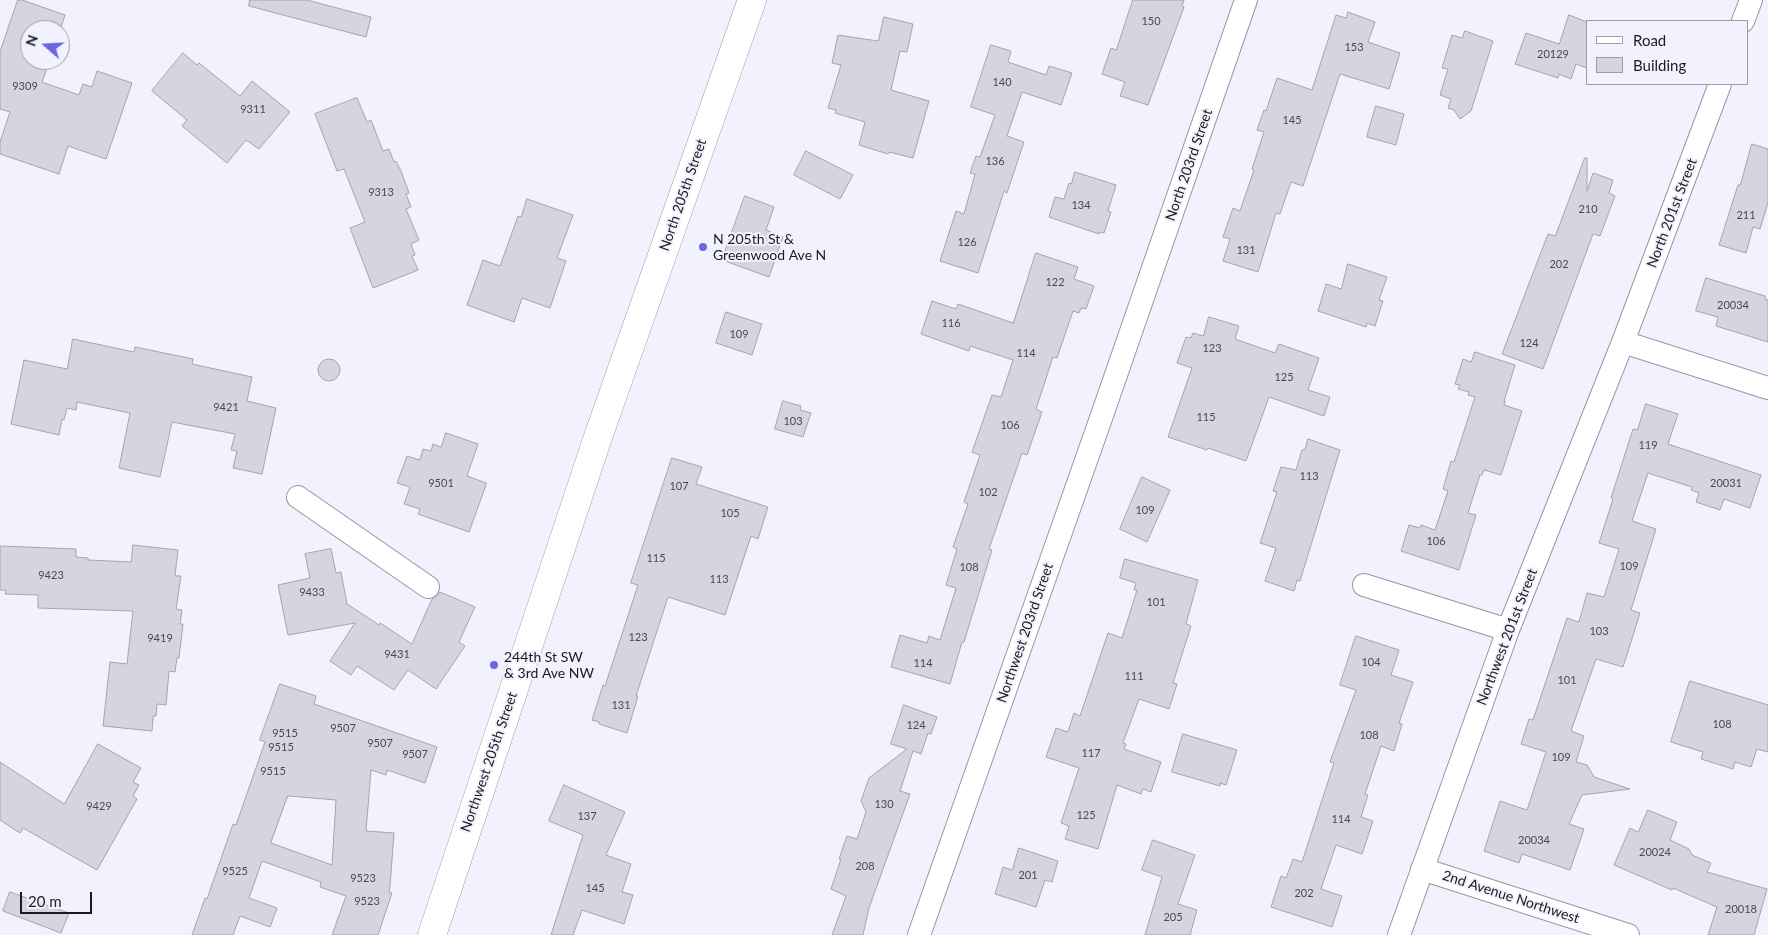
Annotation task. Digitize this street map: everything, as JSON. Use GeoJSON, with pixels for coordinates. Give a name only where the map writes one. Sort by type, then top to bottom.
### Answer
{"type":"FeatureCollection","features":[{"type":"Feature","properties":{"kind":"street","name":"North 205th Street"},"geometry":{"type":"LineString","coordinates":[[614,391],[752,0]]}},
{"type":"Feature","properties":{"kind":"street","name":"North 203rd Street"},"geometry":{"type":"LineString","coordinates":[[1132,330],[1246,0]]}},
{"type":"Feature","properties":{"kind":"street"},"geometry":{"type":"LineString","coordinates":[[1744,20],[1752,0]]}},
{"type":"Feature","properties":{"kind":"street","name":"North 201st Street"},"geometry":{"type":"LineString","coordinates":[[1623,342],[1720,85]]}},
{"type":"Feature","properties":{"kind":"street","name":"Northwest 203rd Street"},"geometry":{"type":"LineString","coordinates":[[919,935],[1132,330]]}},
{"type":"Feature","properties":{"kind":"street"},"geometry":{"type":"LineString","coordinates":[[1623,342],[1768,388]]}},
{"type":"Feature","properties":{"kind":"street","name":"Northwest 201st Street"},"geometry":{"type":"LineString","coordinates":[[1399,935],[1508,630],[1623,342]]}},
{"type":"Feature","properties":{"kind":"street","name":"Northwest 205th Street"},"geometry":{"type":"LineString","coordinates":[[432,935],[614,391]]}},
{"type":"Feature","properties":{"kind":"street"},"geometry":{"type":"LineString","coordinates":[[298,497],[428,587]]}},
{"type":"Feature","properties":{"kind":"street"},"geometry":{"type":"LineString","coordinates":[[1364,585],[1508,630]]}},
{"type":"Feature","properties":{"kind":"street","name":"2nd Avenue Northwest"},"geometry":{"type":"LineString","coordinates":[[1422,868],[1628,935]]}},
{"type":"Feature","properties":{"kind":"building"},"geometry":{"type":"Polygon","coordinates":[[[18,0],[65,15],[63,20],[20,20],[20,70],[46,70],[42,82],[79,95],[83,84],[92,87],[97,71],[132,83],[106,159],[68,146],[59,174],[0,154],[0,142],[10,112],[0,109],[0,52],[18,0]]]}},
{"type":"Feature","properties":{"kind":"building"},"geometry":{"type":"Polygon","coordinates":[[[250,0],[307,0],[371,17],[366,37],[249,6],[250,0]]]}},
{"type":"Feature","properties":{"kind":"building"},"geometry":{"type":"Polygon","coordinates":[[[1133,0],[1184,0],[1182,6],[1184,7],[1148,105],[1120,96],[1125,82],[1102,74],[1111,48],[1116,50],[1133,0]]]}},
{"type":"Feature","properties":{"kind":"building"},"geometry":{"type":"Polygon","coordinates":[[[1348,12],[1375,22],[1368,42],[1400,53],[1389,89],[1340,74],[1303,186],[1291,182],[1280,214],[1276,213],[1258,272],[1223,261],[1230,239],[1223,237],[1233,208],[1240,211],[1254,170],[1252,169],[1264,132],[1257,130],[1264,110],[1266,111],[1277,78],[1312,90],[1336,15],[1346,18],[1348,12]]]}},
{"type":"Feature","properties":{"kind":"building"},"geometry":{"type":"Polygon","coordinates":[[[1569,15],[1586,22],[1586,68],[1576,64],[1571,79],[1559,74],[1558,78],[1515,64],[1526,33],[1559,44],[1569,15]]]}},
{"type":"Feature","properties":{"kind":"building"},"geometry":{"type":"Polygon","coordinates":[[[884,17],[913,24],[907,52],[900,51],[891,90],[929,101],[913,158],[889,152],[888,154],[859,145],[865,122],[835,113],[836,110],[828,108],[841,65],[832,63],[838,35],[878,41],[884,17]]]}},
{"type":"Feature","properties":{"kind":"building"},"geometry":{"type":"Polygon","coordinates":[[[1465,31],[1493,41],[1471,111],[1460,119],[1454,110],[1448,108],[1451,99],[1440,95],[1448,69],[1442,68],[1452,35],[1462,38],[1465,31]]]}},
{"type":"Feature","properties":{"kind":"building"},"geometry":{"type":"Polygon","coordinates":[[[991,45],[1011,51],[1008,62],[1046,75],[1049,66],[1072,73],[1061,105],[1022,92],[1007,136],[1024,142],[1007,193],[1004,191],[978,273],[940,261],[956,211],[964,214],[975,174],[970,173],[976,156],[980,157],[995,115],[971,107],[991,45]]]}},
{"type":"Feature","properties":{"kind":"building"},"geometry":{"type":"Polygon","coordinates":[[[183,53],[197,65],[199,63],[240,96],[252,81],[290,112],[259,149],[246,140],[227,163],[182,126],[187,120],[152,91],[183,53]]]}},
{"type":"Feature","properties":{"kind":"building"},"geometry":{"type":"Polygon","coordinates":[[[357,98],[367,122],[371,120],[383,151],[389,149],[394,162],[396,161],[401,171],[409,193],[406,194],[411,207],[406,209],[419,240],[411,244],[415,255],[412,256],[418,270],[373,288],[350,228],[365,222],[344,169],[337,171],[315,114],[357,98]]]}},
{"type":"Feature","properties":{"kind":"building"},"geometry":{"type":"Polygon","coordinates":[[[1376,106],[1404,114],[1396,145],[1367,137],[1376,106]]]}},
{"type":"Feature","properties":{"kind":"building"},"geometry":{"type":"Polygon","coordinates":[[[1752,144],[1768,149],[1768,203],[1760,229],[1753,227],[1746,253],[1719,245],[1752,144]]]}},
{"type":"Feature","properties":{"kind":"building"},"geometry":{"type":"Polygon","coordinates":[[[806,151],[853,175],[840,199],[794,175],[806,151]]]}},
{"type":"Feature","properties":{"kind":"building"},"geometry":{"type":"Polygon","coordinates":[[[1585,158],[1587,158],[1587,191],[1593,173],[1613,180],[1609,193],[1615,196],[1600,236],[1593,234],[1543,369],[1502,354],[1548,234],[1555,236],[1585,158]]]}},
{"type":"Feature","properties":{"kind":"building"},"geometry":{"type":"Polygon","coordinates":[[[1075,172],[1116,185],[1108,211],[1111,212],[1104,233],[1100,232],[1099,234],[1049,217],[1055,197],[1064,199],[1075,172]]]}},
{"type":"Feature","properties":{"kind":"building"},"geometry":{"type":"Polygon","coordinates":[[[745,196],[774,207],[766,230],[783,237],[769,277],[722,260],[745,196]]]}},
{"type":"Feature","properties":{"kind":"building"},"geometry":{"type":"Polygon","coordinates":[[[527,199],[573,215],[557,258],[566,261],[550,308],[522,298],[514,322],[467,305],[483,260],[500,266],[518,216],[521,217],[527,199]]]}},
{"type":"Feature","properties":{"kind":"building"},"geometry":{"type":"Polygon","coordinates":[[[1036,253],[1078,267],[1074,279],[1094,286],[1086,309],[1081,308],[1079,313],[1073,311],[1057,358],[1053,357],[1036,409],[1042,412],[1027,455],[1022,453],[989,549],[992,550],[950,684],[891,667],[900,635],[927,643],[929,636],[940,640],[956,588],[946,585],[957,549],[953,547],[968,504],[964,502],[980,455],[972,452],[992,395],[1001,397],[1013,360],[970,346],[969,351],[921,334],[932,301],[956,309],[958,304],[1013,323],[1036,253]]]}},
{"type":"Feature","properties":{"kind":"building"},"geometry":{"type":"Polygon","coordinates":[[[1348,264],[1387,277],[1379,300],[1383,301],[1375,326],[1367,323],[1366,327],[1318,311],[1326,284],[1341,289],[1348,264]]]}},
{"type":"Feature","properties":{"kind":"building"},"geometry":{"type":"Polygon","coordinates":[[[1706,278],[1765,296],[1765,299],[1768,300],[1768,342],[1716,326],[1718,317],[1696,311],[1706,278]]]}},
{"type":"Feature","properties":{"kind":"building"},"geometry":{"type":"Polygon","coordinates":[[[726,312],[762,324],[752,355],[716,343],[726,312]]]}},
{"type":"Feature","properties":{"kind":"building"},"geometry":{"type":"Polygon","coordinates":[[[1209,317],[1239,326],[1235,339],[1275,353],[1279,344],[1319,358],[1308,390],[1330,397],[1324,416],[1269,397],[1246,461],[1168,437],[1192,368],[1177,363],[1186,337],[1191,338],[1193,333],[1203,336],[1209,317]]]}},
{"type":"Feature","properties":{"kind":"building"},"geometry":{"type":"Polygon","coordinates":[[[73,339],[134,352],[135,347],[193,359],[192,364],[252,377],[247,401],[276,408],[262,474],[233,468],[237,451],[231,450],[235,434],[172,422],[160,477],[119,468],[130,413],[77,402],[76,410],[67,408],[64,420],[62,419],[59,435],[11,424],[24,360],[67,369],[73,339]]]}},
{"type":"Feature","properties":{"kind":"building"},"geometry":{"type":"Polygon","coordinates":[[[1475,352],[1515,365],[1504,405],[1522,411],[1501,475],[1484,470],[1482,475],[1480,475],[1468,513],[1476,515],[1459,570],[1401,551],[1409,525],[1420,528],[1421,525],[1435,530],[1448,491],[1443,489],[1451,461],[1454,462],[1475,397],[1468,395],[1469,392],[1458,389],[1460,385],[1455,384],[1463,359],[1471,362],[1475,352]]]}},
{"type":"Feature","properties":{"kind":"building"},"geometry":{"type":"Polygon","coordinates":[[[329,359],[337,362],[340,370],[337,378],[329,381],[321,378],[318,370],[321,362],[329,359]]]}},
{"type":"Feature","properties":{"kind":"building"},"geometry":{"type":"Polygon","coordinates":[[[783,401],[801,406],[800,410],[811,413],[803,437],[775,429],[783,401]]]}},
{"type":"Feature","properties":{"kind":"building"},"geometry":{"type":"Polygon","coordinates":[[[1646,404],[1678,414],[1668,444],[1761,475],[1750,508],[1724,499],[1720,510],[1696,502],[1699,493],[1691,490],[1692,487],[1648,473],[1632,521],[1656,529],[1631,610],[1640,613],[1623,667],[1596,659],[1571,731],[1584,736],[1576,762],[1587,765],[1594,777],[1630,789],[1582,795],[1569,824],[1584,829],[1570,870],[1522,854],[1519,863],[1484,851],[1500,801],[1527,810],[1546,752],[1521,744],[1529,719],[1533,720],[1567,618],[1579,622],[1587,593],[1604,597],[1619,549],[1599,543],[1633,429],[1637,430],[1646,404]]]}},
{"type":"Feature","properties":{"kind":"building"},"geometry":{"type":"Polygon","coordinates":[[[446,433],[478,444],[467,476],[486,483],[486,485],[469,532],[418,514],[420,509],[404,504],[410,487],[397,483],[407,456],[420,460],[423,449],[431,451],[433,444],[441,447],[446,433]]]}},
{"type":"Feature","properties":{"kind":"building"},"geometry":{"type":"Polygon","coordinates":[[[1308,439],[1340,450],[1300,581],[1297,580],[1294,591],[1265,581],[1276,548],[1260,543],[1277,492],[1273,491],[1281,467],[1296,470],[1302,450],[1305,449],[1308,439]]]}},
{"type":"Feature","properties":{"kind":"building"},"geometry":{"type":"Polygon","coordinates":[[[672,458],[702,467],[696,484],[768,507],[758,539],[751,536],[725,615],[668,597],[636,696],[638,696],[627,733],[592,720],[638,585],[631,583],[672,458]]]}},
{"type":"Feature","properties":{"kind":"building"},"geometry":{"type":"Polygon","coordinates":[[[1142,477],[1170,490],[1147,542],[1120,529],[1142,477]]]}},
{"type":"Feature","properties":{"kind":"building"},"geometry":{"type":"Polygon","coordinates":[[[133,545],[178,550],[175,576],[181,576],[176,609],[182,610],[180,624],[183,624],[179,658],[177,658],[175,672],[169,671],[166,705],[157,704],[156,716],[153,716],[152,731],[103,726],[110,662],[127,664],[133,611],[38,608],[38,595],[5,594],[6,590],[0,590],[0,546],[76,549],[76,557],[88,558],[88,560],[131,562],[133,545]]]}},
{"type":"Feature","properties":{"kind":"building"},"geometry":{"type":"Polygon","coordinates":[[[331,549],[336,573],[341,572],[347,604],[412,644],[432,599],[440,592],[475,607],[459,642],[465,646],[436,689],[408,670],[394,690],[357,666],[351,675],[330,661],[355,623],[288,635],[278,585],[310,578],[305,554],[331,549]]]}},
{"type":"Feature","properties":{"kind":"building"},"geometry":{"type":"Polygon","coordinates":[[[1125,559],[1198,580],[1186,624],[1191,626],[1173,683],[1177,684],[1169,709],[1139,699],[1123,743],[1126,744],[1124,749],[1161,762],[1151,792],[1143,789],[1141,794],[1117,785],[1098,849],[1065,839],[1069,826],[1061,823],[1079,768],[1046,757],[1056,728],[1068,732],[1074,713],[1080,716],[1108,633],[1122,638],[1137,590],[1134,590],[1136,583],[1120,578],[1125,559]]]}},
{"type":"Feature","properties":{"kind":"building"},"geometry":{"type":"Polygon","coordinates":[[[1356,636],[1399,650],[1391,675],[1413,682],[1399,723],[1402,724],[1394,751],[1381,746],[1365,794],[1368,795],[1361,817],[1373,821],[1362,854],[1336,845],[1321,889],[1342,896],[1332,927],[1271,907],[1281,876],[1286,878],[1293,859],[1302,862],[1334,763],[1330,762],[1356,690],[1340,685],[1356,636]]]}},
{"type":"Feature","properties":{"kind":"building"},"geometry":{"type":"Polygon","coordinates":[[[1690,681],[1768,705],[1768,752],[1757,749],[1751,767],[1735,762],[1733,769],[1701,759],[1703,752],[1671,742],[1690,681]]]}},
{"type":"Feature","properties":{"kind":"building"},"geometry":{"type":"Polygon","coordinates":[[[280,684],[316,696],[314,704],[437,747],[425,783],[387,770],[386,775],[371,770],[366,831],[394,833],[389,892],[392,893],[378,935],[332,935],[346,896],[320,887],[321,882],[262,861],[249,898],[277,908],[270,927],[240,916],[233,935],[192,935],[205,898],[207,899],[233,824],[236,825],[265,742],[260,740],[280,684]],[[288,796],[271,843],[332,865],[336,800],[288,796]]]}},
{"type":"Feature","properties":{"kind":"building"},"geometry":{"type":"Polygon","coordinates":[[[904,705],[937,717],[931,734],[928,733],[921,754],[913,751],[900,791],[910,794],[869,908],[863,935],[832,935],[846,896],[831,889],[841,859],[839,859],[847,836],[857,839],[866,812],[861,801],[869,778],[907,749],[891,744],[904,705]]]}},
{"type":"Feature","properties":{"kind":"building"},"geometry":{"type":"Polygon","coordinates":[[[1183,734],[1237,750],[1226,785],[1220,783],[1220,786],[1172,772],[1183,734]]]}},
{"type":"Feature","properties":{"kind":"building"},"geometry":{"type":"Polygon","coordinates":[[[98,744],[141,768],[133,782],[139,785],[133,796],[137,799],[97,870],[23,828],[20,833],[0,820],[0,762],[64,804],[98,744]]]}},
{"type":"Feature","properties":{"kind":"building"},"geometry":{"type":"Polygon","coordinates":[[[564,785],[625,812],[606,855],[631,864],[622,892],[633,895],[624,924],[582,910],[573,935],[551,935],[583,835],[549,821],[564,785]]]}},
{"type":"Feature","properties":{"kind":"building"},"geometry":{"type":"Polygon","coordinates":[[[1648,810],[1677,822],[1670,840],[1689,849],[1692,855],[1711,863],[1707,872],[1767,889],[1754,935],[1708,935],[1717,907],[1614,865],[1630,828],[1638,832],[1648,810]]]}},
{"type":"Feature","properties":{"kind":"building"},"geometry":{"type":"Polygon","coordinates":[[[1153,840],[1195,855],[1178,904],[1197,910],[1190,935],[1145,935],[1162,877],[1142,870],[1153,840]]]}},
{"type":"Feature","properties":{"kind":"building"},"geometry":{"type":"Polygon","coordinates":[[[1019,848],[1058,861],[1052,882],[1045,880],[1036,907],[995,894],[1003,867],[1012,870],[1019,848]]]}},
{"type":"Feature","properties":{"kind":"building"},"geometry":{"type":"Polygon","coordinates":[[[10,892],[69,913],[61,933],[3,911],[10,892]]]}},
{"type":"Feature","properties":{"kind":"place","name":"N 205th St & Greenwood Ave N"},"geometry":{"type":"Point","coordinates":[703,247]}},
{"type":"Feature","properties":{"kind":"place","name":"244th St SW & 3rd Ave NW"},"geometry":{"type":"Point","coordinates":[494,665]}}]}
